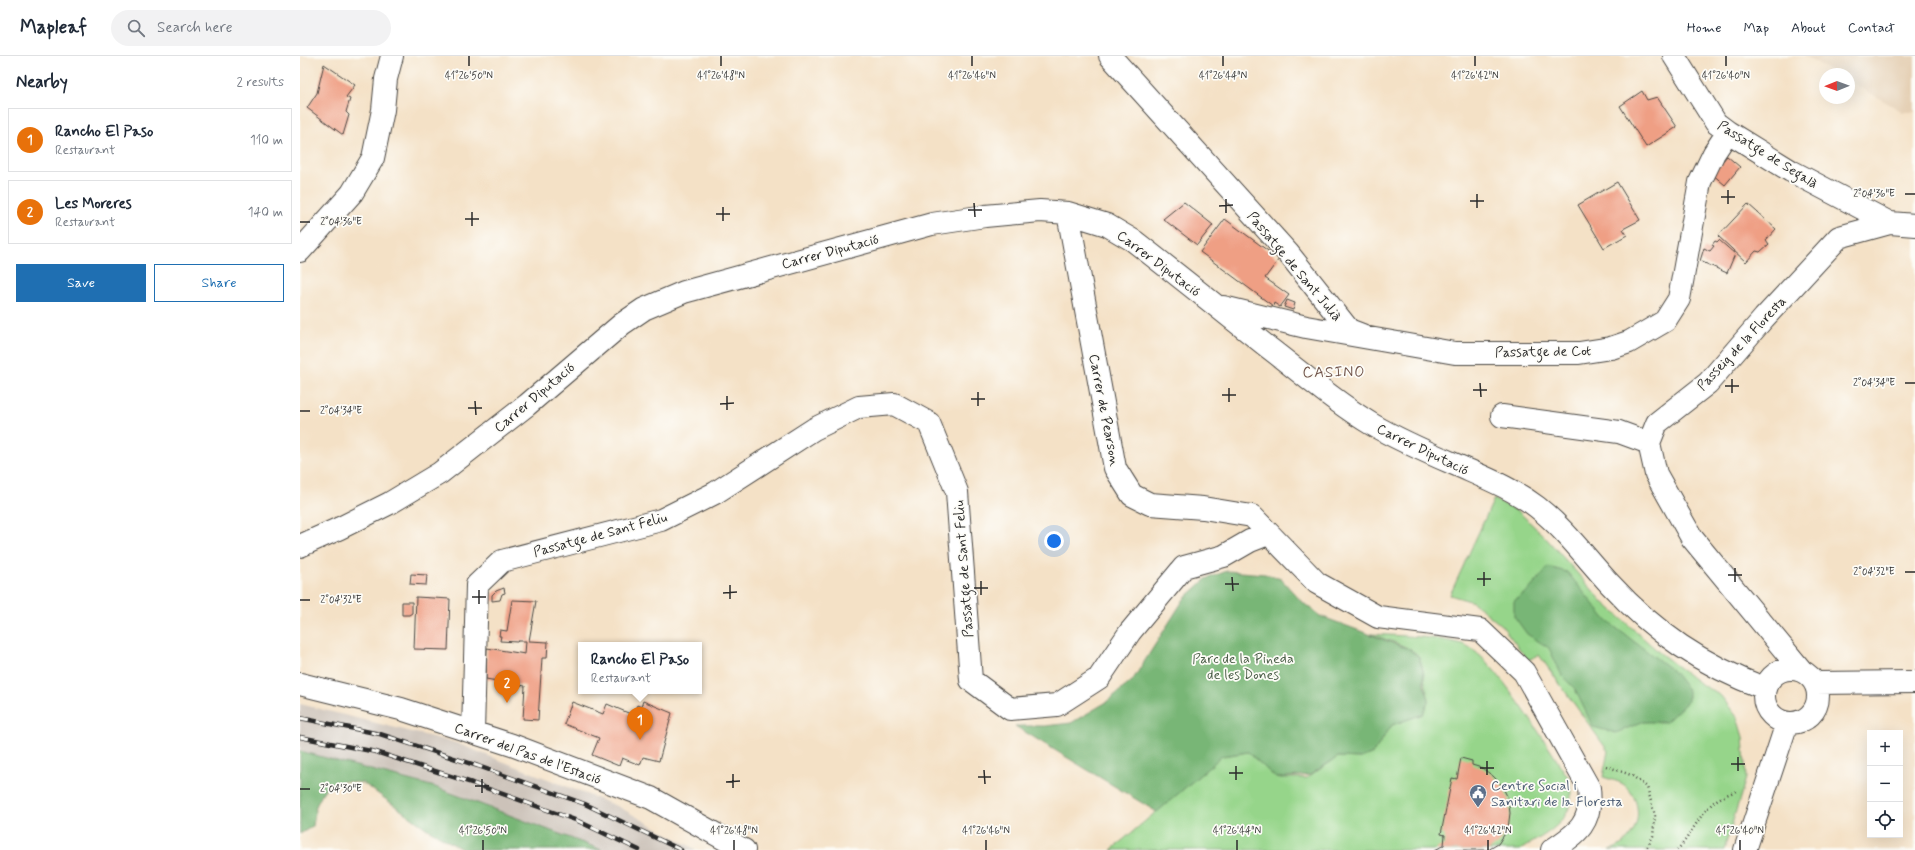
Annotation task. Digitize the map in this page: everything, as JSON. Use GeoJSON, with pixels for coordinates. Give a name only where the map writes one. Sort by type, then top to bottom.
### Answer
{"type":"FeatureCollection","features":[{"type":"Feature","properties":{"kind":"street"},"geometry":{"type":"LineString","coordinates":[[300,250],[352,193],[373,158],[383,110],[386,78],[392,56]]}},
{"type":"Feature","properties":{"kind":"street","name":"Passatge de Sant Julià"},"geometry":{"type":"LineString","coordinates":[[1110,56],[1288,253],[1349,330],[1375,339]]}},
{"type":"Feature","properties":{"kind":"street","name":"Passatge de Segalà"},"geometry":{"type":"LineString","coordinates":[[1674,56],[1716,123],[1791,171],[1890,224]]}},
{"type":"Feature","properties":{"kind":"street","name":"Passatge de Cot"},"geometry":{"type":"LineString","coordinates":[[1216,305],[1306,327],[1455,353],[1579,353],[1611,348],[1629,342],[1665,321],[1679,299],[1700,182],[1714,153],[1728,132]]}},
{"type":"Feature","properties":{"kind":"street","name":"Carrer Diputació"},"geometry":{"type":"LineString","coordinates":[[300,546],[390,503],[440,473],[528,404],[622,324],[644,308],[684,292],[932,224],[985,216],[1040,211],[1068,213],[1107,225],[1134,241],[1336,401],[1372,424],[1412,446],[1512,490],[1538,507],[1561,529],[1615,590],[1656,629],[1696,657],[1735,677],[1764,688]]}},
{"type":"Feature","properties":{"kind":"street","name":"Carrer de Pearson"},"geometry":{"type":"LineString","coordinates":[[1068,213],[1115,468],[1132,495],[1150,504],[1203,508],[1252,516],[1317,583],[1378,617],[1480,630],[1524,672],[1589,788],[1590,801],[1586,821],[1580,830],[1552,850]]}},
{"type":"Feature","properties":{"kind":"street","name":"Passeig de la Floresta"},"geometry":{"type":"LineString","coordinates":[[1649,443],[1657,423],[1708,383],[1764,318],[1839,237],[1890,224],[1915,225]]}},
{"type":"Feature","properties":{"kind":"street","name":"Passatge de Sant Feliu"},"geometry":{"type":"LineString","coordinates":[[473,732],[477,585],[502,561],[661,520],[715,494],[814,430],[859,407],[894,404],[929,423],[957,492],[971,680],[1010,709],[1058,705],[1099,678],[1130,632],[1184,567],[1224,556],[1250,541],[1268,534]]}},
{"type":"Feature","properties":{"kind":"street"},"geometry":{"type":"LineString","coordinates":[[1502,416],[1619,432],[1649,443],[1656,474],[1692,538],[1808,676],[1818,698],[1815,710],[1802,721],[1787,723],[1772,716],[1766,709],[1763,698],[1764,688],[1771,676],[1779,670],[1791,668],[1808,676],[1915,682]]}},
{"type":"Feature","properties":{"kind":"street","name":"Carrer del Pas de l'Estació"},"geometry":{"type":"LineString","coordinates":[[300,684],[401,709],[512,745],[651,798],[744,850]]}},
{"type":"Feature","properties":{"kind":"street"},"geometry":{"type":"LineString","coordinates":[[1745,850],[1787,723]]}},
{"type":"Feature","properties":{"kind":"path"},"geometry":{"type":"LineString","coordinates":[[1605,766],[1631,775],[1647,787],[1655,816],[1653,836],[1646,850]]}},
{"type":"Feature","properties":{"kind":"path"},"geometry":{"type":"LineString","coordinates":[[1677,850],[1684,843],[1700,817],[1714,802],[1738,790],[1765,791]]}},
{"type":"Feature","properties":{"kind":"shaded area"},"geometry":{"type":"Polygon","coordinates":[[[1805,56],[1915,56],[1915,112],[1903,112],[1855,84],[1855,68],[1826,68],[1805,56]]]}},
{"type":"Feature","properties":{"kind":"shaded area"},"geometry":{"type":"Polygon","coordinates":[[[300,704],[456,743],[619,807],[697,850],[602,850],[435,787],[300,751],[300,704]]]}},
{"type":"Feature","properties":{"kind":"green space"},"geometry":{"type":"Polygon","coordinates":[[[1494,499],[1519,512],[1545,537],[1604,603],[1660,653],[1699,683],[1721,696],[1737,717],[1743,737],[1746,778],[1724,850],[1610,850],[1620,846],[1628,839],[1637,821],[1638,811],[1636,801],[1631,792],[1623,784],[1603,777],[1608,751],[1539,655],[1528,660],[1502,626],[1473,602],[1450,595],[1494,499]]]}},
{"type":"Feature","properties":{"kind":"green space"},"geometry":{"type":"Polygon","coordinates":[[[1548,567],[1567,572],[1607,621],[1673,671],[1688,690],[1688,701],[1666,722],[1642,722],[1616,733],[1593,727],[1575,689],[1562,676],[1549,648],[1527,634],[1514,616],[1514,601],[1530,589],[1548,567]]]}},
{"type":"Feature","properties":{"kind":"green space","name":"Parc de la Pineda de les Dones"},"geometry":{"type":"Polygon","coordinates":[[[1227,571],[1265,574],[1281,579],[1301,601],[1320,616],[1409,649],[1419,657],[1423,671],[1424,686],[1429,699],[1423,714],[1392,725],[1373,753],[1361,758],[1338,757],[1310,775],[1276,778],[1248,752],[1222,756],[1157,812],[1015,726],[1045,726],[1071,723],[1105,703],[1132,681],[1184,599],[1206,579],[1227,571]]]}},
{"type":"Feature","properties":{"kind":"green space"},"geometry":{"type":"Polygon","coordinates":[[[1371,634],[1451,641],[1462,644],[1474,651],[1488,664],[1534,724],[1568,777],[1571,791],[1570,803],[1566,814],[1552,830],[1520,850],[1111,850],[1222,756],[1248,752],[1276,778],[1307,778],[1338,757],[1361,758],[1373,753],[1392,725],[1423,714],[1429,699],[1420,659],[1406,647],[1371,634]]]}},
{"type":"Feature","properties":{"kind":"green space"},"geometry":{"type":"Polygon","coordinates":[[[300,751],[435,787],[602,850],[463,850],[426,828],[363,783],[345,781],[326,787],[316,806],[313,826],[300,834],[300,751]]]}},
{"type":"Feature","properties":{"kind":"building"},"geometry":{"type":"Polygon","coordinates":[[[324,64],[355,85],[346,97],[350,99],[346,112],[349,115],[343,135],[307,108],[317,93],[324,64]]]}},
{"type":"Feature","properties":{"kind":"building"},"geometry":{"type":"Polygon","coordinates":[[[1642,91],[1647,100],[1657,97],[1677,127],[1646,147],[1620,106],[1642,91]]]}},
{"type":"Feature","properties":{"kind":"building"},"geometry":{"type":"Polygon","coordinates":[[[1727,156],[1740,167],[1725,185],[1712,174],[1727,156]]]}},
{"type":"Feature","properties":{"kind":"building"},"geometry":{"type":"Polygon","coordinates":[[[1617,182],[1640,220],[1623,229],[1627,235],[1604,248],[1578,205],[1617,182]]]}},
{"type":"Feature","properties":{"kind":"building"},"geometry":{"type":"Polygon","coordinates":[[[1184,202],[1213,225],[1197,245],[1163,219],[1184,202]]]}},
{"type":"Feature","properties":{"kind":"building"},"geometry":{"type":"Polygon","coordinates":[[[1748,204],[1776,229],[1766,240],[1769,244],[1760,252],[1756,251],[1746,262],[1718,236],[1748,204]]]}},
{"type":"Feature","properties":{"kind":"building"},"geometry":{"type":"Polygon","coordinates":[[[1225,219],[1279,259],[1265,278],[1289,295],[1280,307],[1274,303],[1273,306],[1200,252],[1225,219]]]}},
{"type":"Feature","properties":{"kind":"building"},"geometry":{"type":"Polygon","coordinates":[[[1719,240],[1735,254],[1727,273],[1700,261],[1704,248],[1710,251],[1714,246],[1712,245],[1715,241],[1717,242],[1719,240]]]}},
{"type":"Feature","properties":{"kind":"building"},"geometry":{"type":"Polygon","coordinates":[[[1287,300],[1295,303],[1293,310],[1284,307],[1287,300]]]}},
{"type":"Feature","properties":{"kind":"building"},"geometry":{"type":"Polygon","coordinates":[[[411,574],[427,575],[426,585],[410,584],[411,574]]]}},
{"type":"Feature","properties":{"kind":"building"},"geometry":{"type":"Polygon","coordinates":[[[504,588],[505,593],[502,594],[500,600],[492,601],[492,595],[496,591],[504,588]]]}},
{"type":"Feature","properties":{"kind":"building"},"geometry":{"type":"Polygon","coordinates":[[[416,597],[450,599],[448,650],[414,649],[416,597]]]}},
{"type":"Feature","properties":{"kind":"building"},"geometry":{"type":"Polygon","coordinates":[[[512,600],[536,601],[529,641],[548,642],[547,658],[542,658],[538,720],[523,719],[525,686],[486,679],[487,648],[525,654],[526,641],[500,641],[500,630],[507,631],[512,600]]]}},
{"type":"Feature","properties":{"kind":"building"},"geometry":{"type":"Polygon","coordinates":[[[402,602],[412,602],[412,613],[409,615],[402,615],[402,602]]]}},
{"type":"Feature","properties":{"kind":"building"},"geometry":{"type":"Polygon","coordinates":[[[643,701],[672,713],[659,761],[643,757],[640,765],[622,758],[619,766],[592,755],[599,738],[564,724],[572,702],[603,714],[607,704],[633,715],[637,705],[641,707],[643,701]]]}},
{"type":"Feature","properties":{"kind":"building","name":"Centre Social i Sanitari de la Floresta"},"geometry":{"type":"Polygon","coordinates":[[[1461,758],[1472,761],[1472,765],[1482,768],[1493,776],[1501,784],[1508,798],[1510,813],[1508,829],[1498,844],[1488,850],[1435,850],[1444,845],[1445,835],[1441,834],[1452,778],[1457,779],[1461,758]]]}},
{"type":"Feature","properties":{"kind":"railway"},"geometry":{"type":"LineString","coordinates":[[300,718],[380,734],[478,766],[585,804],[681,850]]}},
{"type":"Feature","properties":{"kind":"railway"},"geometry":{"type":"LineString","coordinates":[[300,737],[376,752],[472,783],[578,821],[639,850]]}},
{"type":"Feature","properties":{"kind":"place","name":"Les Moreres"},"geometry":{"type":"Point","coordinates":[507,703]}},
{"type":"Feature","properties":{"kind":"place","name":"Rancho El Paso"},"geometry":{"type":"Point","coordinates":[640,740]}},
{"type":"Feature","properties":{"kind":"place","name":"Centre Social i Sanitari de la Floresta"},"geometry":{"type":"Point","coordinates":[1478,808]}},
{"type":"Feature","properties":{"kind":"district","name":"CASINO"},"geometry":{"type":"Point","coordinates":[1334,372]}}]}
